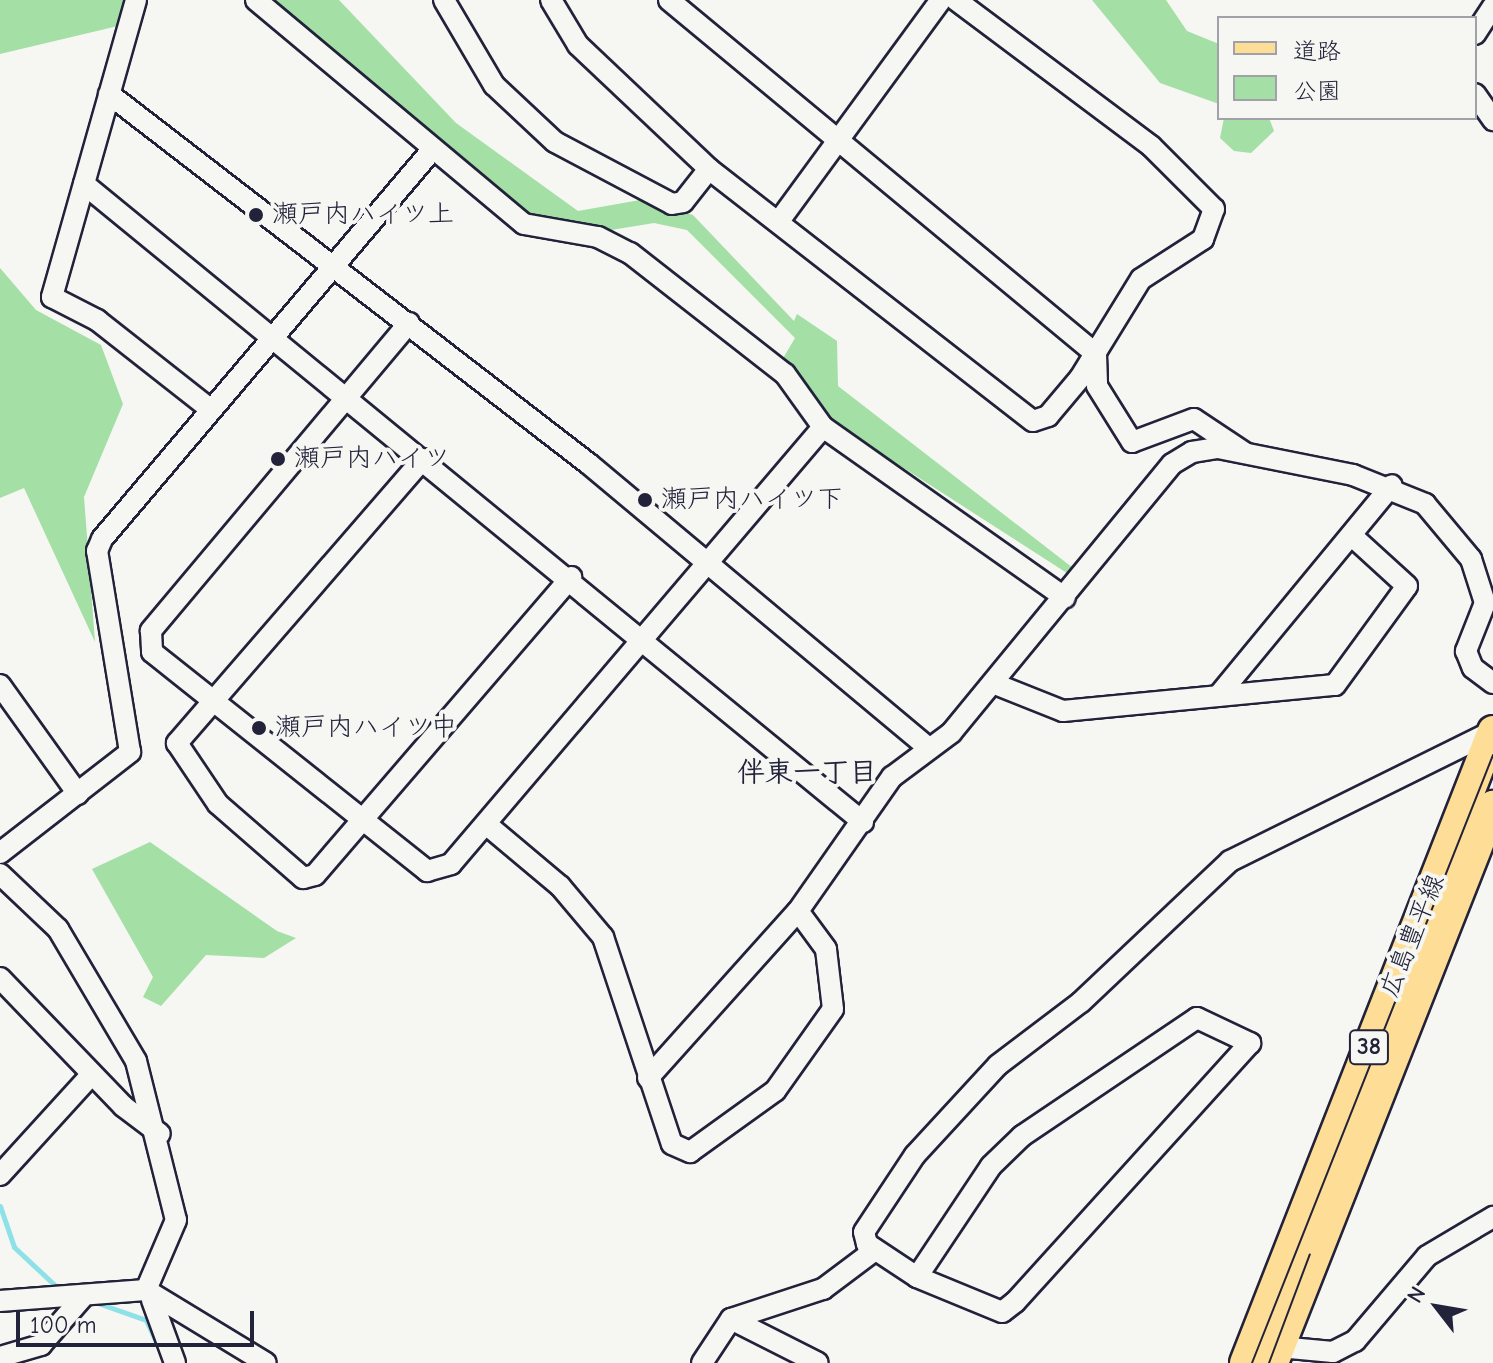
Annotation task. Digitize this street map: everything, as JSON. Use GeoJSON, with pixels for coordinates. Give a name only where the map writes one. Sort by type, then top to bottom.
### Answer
{"type":"FeatureCollection","features":[{"type":"Feature","properties":{"kind":"main road","name":"広島豊平線"},"geometry":{"type":"LineString","coordinates":[[1245,1363],[1493,731]]}},
{"type":"Feature","properties":{"kind":"main road","name":"広島豊平線"},"geometry":{"type":"LineString","coordinates":[[1276,1355],[1493,806]]}},
{"type":"Feature","properties":{"kind":"street"},"geometry":{"type":"LineString","coordinates":[[136,0],[52,297],[97,320],[210,409]]}},
{"type":"Feature","properties":{"kind":"street"},"geometry":{"type":"LineString","coordinates":[[256,0],[524,224],[598,237],[660,274],[785,374],[802,407],[823,427],[1065,598]]}},
{"type":"Feature","properties":{"kind":"street"},"geometry":{"type":"LineString","coordinates":[[444,0],[494,85],[555,142],[672,204],[683,202],[709,169]]}},
{"type":"Feature","properties":{"kind":"street"},"geometry":{"type":"LineString","coordinates":[[551,0],[578,45],[709,169],[1033,421],[1048,416],[1096,354],[1141,279],[1203,239],[1214,209],[1151,146],[956,0]]}},
{"type":"Feature","properties":{"kind":"street"},"geometry":{"type":"LineString","coordinates":[[669,0],[1096,354],[1097,386],[1132,442],[1194,419],[1248,456]]}},
{"type":"Feature","properties":{"kind":"street"},"geometry":{"type":"LineString","coordinates":[[779,221],[941,0]]}},
{"type":"Feature","properties":{"kind":"street"},"geometry":{"type":"LineString","coordinates":[[1477,31],[1493,6]]}},
{"type":"Feature","properties":{"kind":"street"},"geometry":{"type":"LineString","coordinates":[[109,94],[409,323],[711,562],[927,747]]}},
{"type":"Feature","properties":{"kind":"street"},"geometry":{"type":"LineString","coordinates":[[1477,97],[1493,120]]}},
{"type":"Feature","properties":{"kind":"street"},"geometry":{"type":"LineString","coordinates":[[0,853],[130,752],[97,551],[210,409],[432,150]]}},
{"type":"Feature","properties":{"kind":"street"},"geometry":{"type":"LineString","coordinates":[[84,184],[350,395],[423,459],[647,639],[863,822]]}},
{"type":"Feature","properties":{"kind":"street"},"geometry":{"type":"LineString","coordinates":[[409,323],[151,631],[152,652],[427,871],[451,864],[647,639],[823,427]]}},
{"type":"Feature","properties":{"kind":"street"},"geometry":{"type":"LineString","coordinates":[[648,1078],[798,911],[892,777],[927,747],[951,733],[995,684],[1172,464],[1218,448],[1392,485],[1450,526],[1471,559],[1485,603],[1466,651],[1473,668],[1493,683]]}},
{"type":"Feature","properties":{"kind":"street"},"geometry":{"type":"LineString","coordinates":[[423,459],[177,743],[182,757],[218,804],[303,878],[315,875],[571,577]]}},
{"type":"Feature","properties":{"kind":"street"},"geometry":{"type":"LineString","coordinates":[[1218,696],[1392,485]]}},
{"type":"Feature","properties":{"kind":"street"},"geometry":{"type":"LineString","coordinates":[[995,684],[1063,711],[1335,685],[1350,670],[1407,586],[1352,536]]}},
{"type":"Feature","properties":{"kind":"street"},"geometry":{"type":"LineString","coordinates":[[1,689],[78,794]]}},
{"type":"Feature","properties":{"kind":"street"},"geometry":{"type":"LineString","coordinates":[[917,1277],[991,1166],[1104,1075],[1197,1018],[1250,1043],[1002,1312],[917,1277],[875,1250],[864,1232],[915,1155],[998,1065],[1081,1002],[1209,878],[1253,845],[1493,731]]}},
{"type":"Feature","properties":{"kind":"street"},"geometry":{"type":"LineString","coordinates":[[486,824],[560,886],[603,937],[672,1144],[690,1152],[775,1091],[833,1009],[826,949],[798,911]]}},
{"type":"Feature","properties":{"kind":"street"},"geometry":{"type":"LineString","coordinates":[[0,874],[58,929],[110,1012],[136,1061],[160,1134],[176,1220],[146,1290]]}},
{"type":"Feature","properties":{"kind":"street"},"geometry":{"type":"LineString","coordinates":[[0,978],[91,1075],[160,1134]]}},
{"type":"Feature","properties":{"kind":"street"},"geometry":{"type":"LineString","coordinates":[[0,1175],[91,1075]]}},
{"type":"Feature","properties":{"kind":"street"},"geometry":{"type":"LineString","coordinates":[[1276,1355],[1333,1352],[1355,1341],[1427,1256],[1493,1217]]}},
{"type":"Feature","properties":{"kind":"street"},"geometry":{"type":"LineString","coordinates":[[702,1363],[731,1319],[823,1289],[875,1250]]}},
{"type":"Feature","properties":{"kind":"street"},"geometry":{"type":"LineString","coordinates":[[146,1290],[165,1320],[175,1363]]}},
{"type":"Feature","properties":{"kind":"street"},"geometry":{"type":"LineString","coordinates":[[0,1301],[82,1298],[146,1290],[266,1363]]}},
{"type":"Feature","properties":{"kind":"street"},"geometry":{"type":"LineString","coordinates":[[0,1357],[41,1345],[82,1298]]}},
{"type":"Feature","properties":{"kind":"street"},"geometry":{"type":"LineString","coordinates":[[731,1319],[818,1363]]}},
{"type":"Feature","properties":{"kind":"green space"},"geometry":{"type":"Polygon","coordinates":[[[0,0],[128,0],[122,25],[0,54],[0,0]]]}},
{"type":"Feature","properties":{"kind":"green space"},"geometry":{"type":"Polygon","coordinates":[[[272,0],[339,0],[456,123],[578,211],[640,200],[693,215],[794,321],[797,314],[837,341],[838,386],[1073,568],[1070,575],[812,409],[782,360],[795,338],[687,230],[654,223],[605,231],[527,214],[272,0]]]}},
{"type":"Feature","properties":{"kind":"green space"},"geometry":{"type":"Polygon","coordinates":[[[1092,0],[1166,0],[1187,31],[1217,43],[1217,103],[1160,83],[1092,0]]]}},
{"type":"Feature","properties":{"kind":"green space"},"geometry":{"type":"Polygon","coordinates":[[[1224,120],[1270,120],[1274,131],[1251,153],[1234,151],[1220,138],[1224,120]]]}},
{"type":"Feature","properties":{"kind":"green space"},"geometry":{"type":"Polygon","coordinates":[[[0,268],[36,310],[101,345],[123,404],[84,497],[95,642],[24,488],[0,498],[0,268]]]}},
{"type":"Feature","properties":{"kind":"green space"},"geometry":{"type":"Polygon","coordinates":[[[150,842],[277,931],[296,938],[264,958],[206,955],[161,1006],[143,997],[153,977],[92,869],[150,842]]]}},
{"type":"Feature","properties":{"kind":"waterway"},"geometry":{"type":"LineString","coordinates":[[0,1206],[14,1247],[60,1290]]}},
{"type":"Feature","properties":{"kind":"waterway"},"geometry":{"type":"LineString","coordinates":[[92,1301],[146,1320],[163,1357]]}},
{"type":"Feature","properties":{"kind":"tram line"},"geometry":{"type":"LineString","coordinates":[[1252,1363],[1493,755]]}},
{"type":"Feature","properties":{"kind":"tram line"},"geometry":{"type":"LineString","coordinates":[[1269,1363],[1310,1254]]}},
{"type":"Feature","properties":{"kind":"place","name":"瀬戸内ハイツ上"},"geometry":{"type":"Point","coordinates":[256,215]}},
{"type":"Feature","properties":{"kind":"place","name":"瀬戸内ハイツ"},"geometry":{"type":"Point","coordinates":[278,459]}},
{"type":"Feature","properties":{"kind":"place","name":"瀬戸内ハイツ下"},"geometry":{"type":"Point","coordinates":[645,500]}},
{"type":"Feature","properties":{"kind":"place","name":"瀬戸内ハイツ中"},"geometry":{"type":"Point","coordinates":[259,728]}},
{"type":"Feature","properties":{"kind":"district","name":"伴東一丁目"},"geometry":{"type":"Point","coordinates":[807,772]}}]}
